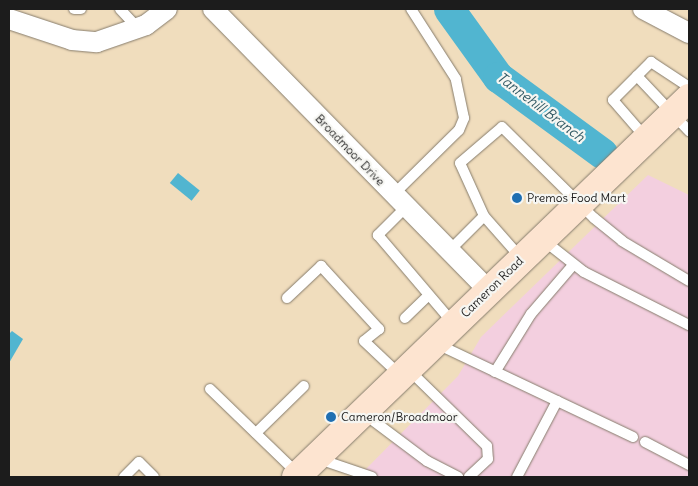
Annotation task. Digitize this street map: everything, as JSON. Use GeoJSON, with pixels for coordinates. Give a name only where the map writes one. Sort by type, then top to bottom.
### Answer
{"type":"FeatureCollection","features":[{"type":"Feature","properties":{"kind":"main road","name":"Cameron Road"},"geometry":{"type":"LineString","coordinates":[[303,470],[647,138],[684,114]]}},
{"type":"Feature","properties":{"kind":"street"},"geometry":{"type":"LineString","coordinates":[[9,19],[72,40],[97,42],[138,28],[167,9]]}},
{"type":"Feature","properties":{"kind":"street","name":"Broadmoor Drive"},"geometry":{"type":"LineString","coordinates":[[213,9],[488,290]]}},
{"type":"Feature","properties":{"kind":"street"},"geometry":{"type":"LineString","coordinates":[[643,9],[689,32]]}},
{"type":"Feature","properties":{"kind":"lane"},"geometry":{"type":"LineString","coordinates":[[74,9],[82,9]]}},
{"type":"Feature","properties":{"kind":"lane"},"geometry":{"type":"LineString","coordinates":[[120,9],[138,28]]}},
{"type":"Feature","properties":{"kind":"lane"},"geometry":{"type":"LineString","coordinates":[[411,9],[456,79],[464,118],[459,130],[400,201],[378,235],[400,257],[428,296],[453,324]]}},
{"type":"Feature","properties":{"kind":"lane"},"geometry":{"type":"LineString","coordinates":[[647,138],[613,100],[651,62],[689,87]]}},
{"type":"Feature","properties":{"kind":"lane"},"geometry":{"type":"LineString","coordinates":[[637,76],[684,114]]}},
{"type":"Feature","properties":{"kind":"lane"},"geometry":{"type":"LineString","coordinates":[[521,258],[484,216],[460,163],[502,127],[577,205],[622,241],[689,281]]}},
{"type":"Feature","properties":{"kind":"lane"},"geometry":{"type":"LineString","coordinates":[[449,251],[484,216]]}},
{"type":"Feature","properties":{"kind":"lane"},"geometry":{"type":"LineString","coordinates":[[542,239],[573,265],[689,325]]}},
{"type":"Feature","properties":{"kind":"lane"},"geometry":{"type":"LineString","coordinates":[[495,372],[532,314],[573,265]]}},
{"type":"Feature","properties":{"kind":"lane"},"geometry":{"type":"LineString","coordinates":[[287,298],[321,266],[379,329],[364,341],[404,372],[487,446],[488,459],[468,477]]}},
{"type":"Feature","properties":{"kind":"lane"},"geometry":{"type":"LineString","coordinates":[[405,318],[428,296]]}},
{"type":"Feature","properties":{"kind":"lane"},"geometry":{"type":"LineString","coordinates":[[434,343],[633,437]]}},
{"type":"Feature","properties":{"kind":"lane"},"geometry":{"type":"LineString","coordinates":[[256,433],[304,386]]}},
{"type":"Feature","properties":{"kind":"lane"},"geometry":{"type":"LineString","coordinates":[[210,389],[256,433],[303,470],[372,477]]}},
{"type":"Feature","properties":{"kind":"lane"},"geometry":{"type":"LineString","coordinates":[[517,477],[557,402]]}},
{"type":"Feature","properties":{"kind":"lane"},"geometry":{"type":"LineString","coordinates":[[362,413],[427,461],[458,477]]}},
{"type":"Feature","properties":{"kind":"lane"},"geometry":{"type":"LineString","coordinates":[[645,442],[689,465]]}},
{"type":"Feature","properties":{"kind":"lane"},"geometry":{"type":"LineString","coordinates":[[124,477],[139,462],[154,477]]}},
{"type":"Feature","properties":{"kind":"shaded area"},"geometry":{"type":"Polygon","coordinates":[[[648,175],[689,195],[689,477],[358,477],[458,376],[481,337],[648,175]]]}},
{"type":"Feature","properties":{"kind":"water"},"geometry":{"type":"Polygon","coordinates":[[[178,173],[200,191],[192,201],[170,183],[178,173]]]}},
{"type":"Feature","properties":{"kind":"water"},"geometry":{"type":"Polygon","coordinates":[[[12,331],[23,339],[9,363],[9,334],[12,331]]]}},
{"type":"Feature","properties":{"kind":"waterway","name":"Tannehill Branch"},"geometry":{"type":"LineString","coordinates":[[449,9],[498,77],[602,153]]}},
{"type":"Feature","properties":{"kind":"place","name":"Premos Food Mart"},"geometry":{"type":"Point","coordinates":[517,198]}},
{"type":"Feature","properties":{"kind":"place","name":"Cameron/Broadmoor"},"geometry":{"type":"Point","coordinates":[331,417]}}]}
